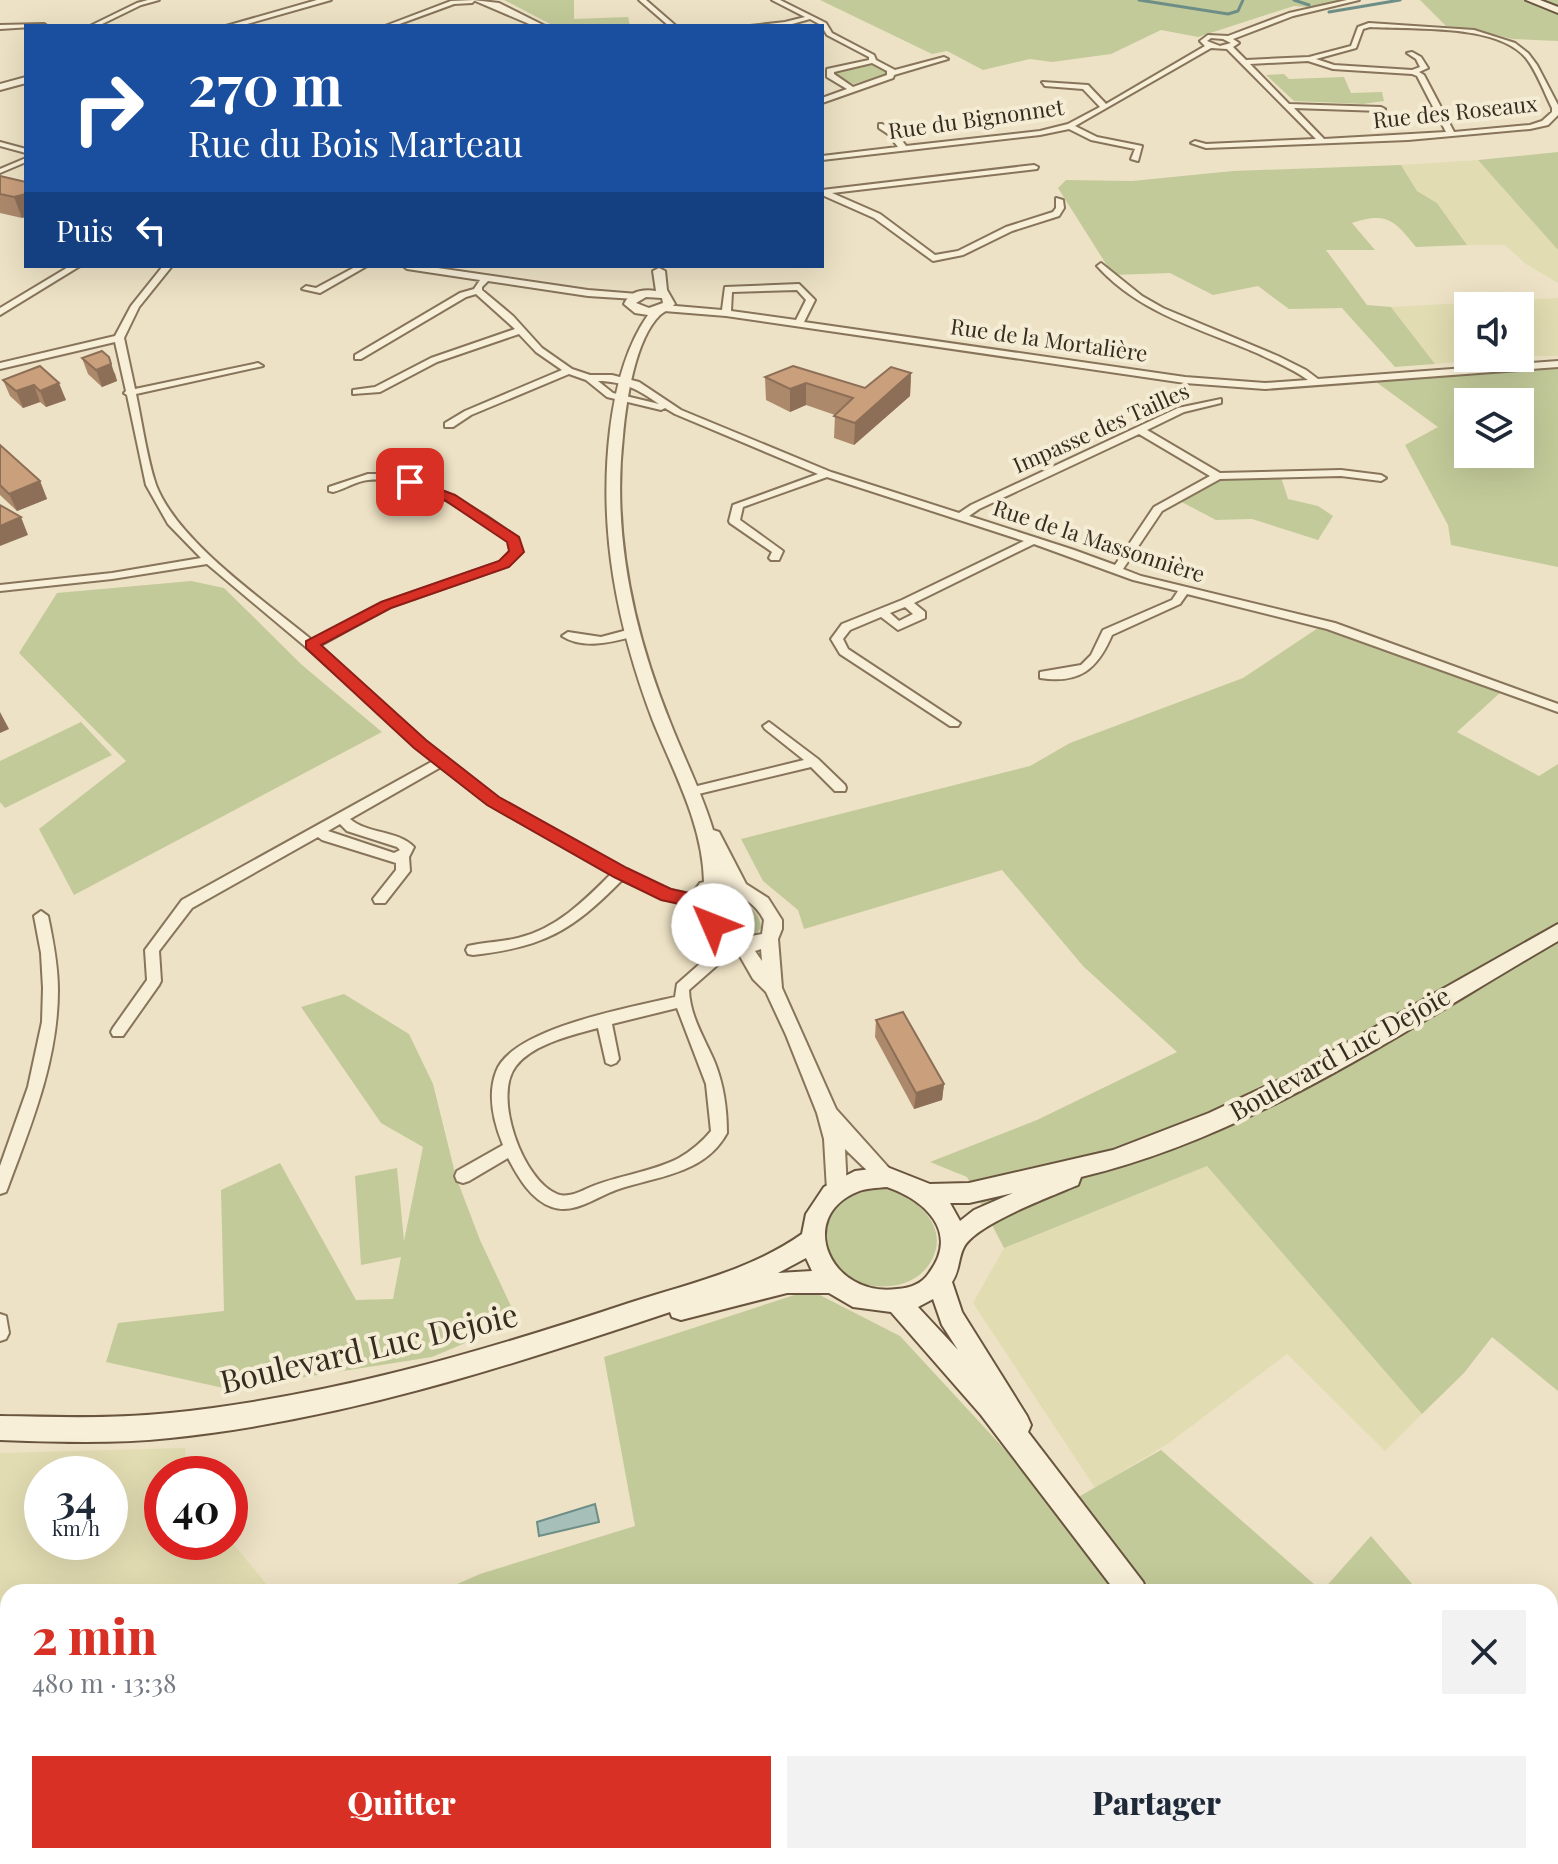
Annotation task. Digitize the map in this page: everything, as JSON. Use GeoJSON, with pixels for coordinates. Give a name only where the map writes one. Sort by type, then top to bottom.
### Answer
{"type":"FeatureCollection","features":[{"type":"Feature","properties":{"kind":"main road"},"geometry":{"type":"LineString","coordinates":[[1531,0],[1558,10]]}},
{"type":"Feature","properties":{"kind":"main road","name":"Boulevard Luc Dejoie"},"geometry":{"type":"LineString","coordinates":[[953,1241],[982,1217],[1114,1159],[1217,1120],[1298,1081],[1558,932]]}},
{"type":"Feature","properties":{"kind":"main road","name":"Boulevard Luc Dejoie"},"geometry":{"type":"LineString","coordinates":[[929,1194],[969,1193],[1114,1159]]}},
{"type":"Feature","properties":{"kind":"main road"},"geometry":{"type":"LineString","coordinates":[[887,1177],[909,1182],[929,1194],[950,1222],[953,1241],[952,1258],[939,1280],[929,1289],[897,1302],[861,1298],[833,1282],[820,1265],[812,1240],[817,1213],[837,1190],[863,1178],[887,1177]]}},
{"type":"Feature","properties":{"kind":"main road","name":"Boulevard Luc Dejoie"},"geometry":{"type":"LineString","coordinates":[[561,1338],[774,1264],[812,1240]]}},
{"type":"Feature","properties":{"kind":"main road"},"geometry":{"type":"LineString","coordinates":[[939,1280],[951,1317],[1055,1487]]}},
{"type":"Feature","properties":{"kind":"main road","name":"Boulevard Luc Dejoie"},"geometry":{"type":"LineString","coordinates":[[0,1428],[128,1427],[199,1422],[283,1409],[375,1390],[561,1338],[787,1282],[833,1282]]}},
{"type":"Feature","properties":{"kind":"main road"},"geometry":{"type":"LineString","coordinates":[[897,1302],[929,1335],[1055,1487],[1127,1584]]}},
{"type":"Feature","properties":{"kind":"street"},"geometry":{"type":"LineString","coordinates":[[96,24],[135,2],[156,0]]}},
{"type":"Feature","properties":{"kind":"street"},"geometry":{"type":"LineString","coordinates":[[241,24],[327,0]]}},
{"type":"Feature","properties":{"kind":"street"},"geometry":{"type":"LineString","coordinates":[[466,0],[493,2],[537,24]]}},
{"type":"Feature","properties":{"kind":"street"},"geometry":{"type":"LineString","coordinates":[[393,24],[454,1],[476,0]]}},
{"type":"Feature","properties":{"kind":"street"},"geometry":{"type":"LineString","coordinates":[[642,0],[671,24]]}},
{"type":"Feature","properties":{"kind":"street"},"geometry":{"type":"LineString","coordinates":[[775,0],[824,24],[829,34],[872,56],[873,61],[892,73]]}},
{"type":"Feature","properties":{"kind":"street"},"geometry":{"type":"LineString","coordinates":[[1323,142],[1229,42],[1281,17],[1356,0]]}},
{"type":"Feature","properties":{"kind":"street"},"geometry":{"type":"LineString","coordinates":[[785,24],[811,17]]}},
{"type":"Feature","properties":{"kind":"street","name":"Rue des Roseaux"},"geometry":{"type":"LineString","coordinates":[[1195,143],[1323,142],[1530,127],[1552,119],[1556,108],[1525,53],[1499,38],[1477,34],[1369,25],[1360,28],[1354,47],[1309,59],[1246,62]]}},
{"type":"Feature","properties":{"kind":"street"},"geometry":{"type":"LineString","coordinates":[[0,27],[24,26]]}},
{"type":"Feature","properties":{"kind":"street","name":"Rue du Bignonnet"},"geometry":{"type":"LineString","coordinates":[[824,158],[1040,133],[1070,126],[1210,46],[1229,42]]}},
{"type":"Feature","properties":{"kind":"street"},"geometry":{"type":"LineString","coordinates":[[1410,53],[1419,58],[1424,68],[1413,72]]}},
{"type":"Feature","properties":{"kind":"street"},"geometry":{"type":"LineString","coordinates":[[824,100],[892,73],[944,59]]}},
{"type":"Feature","properties":{"kind":"street"},"geometry":{"type":"LineString","coordinates":[[1309,59],[1333,67],[1420,75],[1451,134]]}},
{"type":"Feature","properties":{"kind":"street"},"geometry":{"type":"LineString","coordinates":[[851,89],[830,75],[830,71],[873,61]]}},
{"type":"Feature","properties":{"kind":"street"},"geometry":{"type":"LineString","coordinates":[[0,87],[24,81]]}},
{"type":"Feature","properties":{"kind":"street"},"geometry":{"type":"LineString","coordinates":[[1045,84],[1085,87],[1105,108]]}},
{"type":"Feature","properties":{"kind":"street"},"geometry":{"type":"LineString","coordinates":[[1286,106],[1381,109]]}},
{"type":"Feature","properties":{"kind":"street"},"geometry":{"type":"LineString","coordinates":[[882,126],[903,148]]}},
{"type":"Feature","properties":{"kind":"street"},"geometry":{"type":"LineString","coordinates":[[1070,126],[1082,135],[1139,148],[1135,159]]}},
{"type":"Feature","properties":{"kind":"street"},"geometry":{"type":"LineString","coordinates":[[0,144],[24,150]]}},
{"type":"Feature","properties":{"kind":"street"},"geometry":{"type":"LineString","coordinates":[[0,171],[24,161]]}},
{"type":"Feature","properties":{"kind":"street"},"geometry":{"type":"LineString","coordinates":[[824,192],[1034,167]]}},
{"type":"Feature","properties":{"kind":"street"},"geometry":{"type":"LineString","coordinates":[[824,193],[877,216],[933,258],[960,253],[1009,229],[1056,214],[1060,208],[1059,200]]}},
{"type":"Feature","properties":{"kind":"street"},"geometry":{"type":"LineString","coordinates":[[1101,266],[1120,288],[1138,300],[1238,340],[1301,371],[1317,383]]}},
{"type":"Feature","properties":{"kind":"street"},"geometry":{"type":"LineString","coordinates":[[0,312],[73,268]]}},
{"type":"Feature","properties":{"kind":"street"},"geometry":{"type":"LineString","coordinates":[[166,268],[135,306],[119,338],[151,485],[172,522],[209,560],[242,584],[441,762],[500,805],[620,873],[668,895],[699,901]]}},
{"type":"Feature","properties":{"kind":"street"},"geometry":{"type":"LineString","coordinates":[[306,289],[317,291],[359,268]]}},
{"type":"Feature","properties":{"kind":"street"},"geometry":{"type":"LineString","coordinates":[[429,268],[663,303]]}},
{"type":"Feature","properties":{"kind":"street"},"geometry":{"type":"LineString","coordinates":[[642,333],[637,301],[660,268]]}},
{"type":"Feature","properties":{"kind":"street"},"geometry":{"type":"LineString","coordinates":[[660,268],[663,303],[642,333],[621,398],[613,455],[611,517],[617,569],[637,659],[697,810],[713,866],[713,884]]}},
{"type":"Feature","properties":{"kind":"street"},"geometry":{"type":"LineString","coordinates":[[478,291],[486,278]]}},
{"type":"Feature","properties":{"kind":"street"},"geometry":{"type":"LineString","coordinates":[[726,313],[728,289],[799,287],[811,300],[799,323]]}},
{"type":"Feature","properties":{"kind":"street"},"geometry":{"type":"LineString","coordinates":[[478,291],[550,359],[569,371],[589,378],[625,380]]}},
{"type":"Feature","properties":{"kind":"street"},"geometry":{"type":"LineString","coordinates":[[358,357],[463,295],[478,291]]}},
{"type":"Feature","properties":{"kind":"street"},"geometry":{"type":"LineString","coordinates":[[637,301],[663,303]]}},
{"type":"Feature","properties":{"kind":"street","name":"Rue de la Mortalière"},"geometry":{"type":"LineString","coordinates":[[663,303],[1185,380],[1265,386],[1558,364]]}},
{"type":"Feature","properties":{"kind":"street"},"geometry":{"type":"LineString","coordinates":[[356,392],[377,390],[434,360],[521,330]]}},
{"type":"Feature","properties":{"kind":"street"},"geometry":{"type":"LineString","coordinates":[[0,366],[119,338]]}},
{"type":"Feature","properties":{"kind":"street"},"geometry":{"type":"LineString","coordinates":[[129,393],[258,366]]}},
{"type":"Feature","properties":{"kind":"street"},"geometry":{"type":"LineString","coordinates":[[449,425],[468,413],[569,371]]}},
{"type":"Feature","properties":{"kind":"street","name":"Rue de la Massonnière"},"geometry":{"type":"LineString","coordinates":[[589,378],[610,395],[678,412]]}},
{"type":"Feature","properties":{"kind":"street","name":"Rue de la Massonnière"},"geometry":{"type":"LineString","coordinates":[[625,380],[678,412],[827,474],[1034,540],[1183,592],[1331,626],[1558,708]]}},
{"type":"Feature","properties":{"kind":"street","name":"Impasse des Tailles"},"geometry":{"type":"LineString","coordinates":[[959,518],[975,507],[1138,429],[1192,406],[1218,401]]}},
{"type":"Feature","properties":{"kind":"street"},"geometry":{"type":"LineString","coordinates":[[1138,429],[1218,476]]}},
{"type":"Feature","properties":{"kind":"street"},"geometry":{"type":"LineString","coordinates":[[1117,570],[1158,509],[1218,476],[1341,473],[1381,478]]}},
{"type":"Feature","properties":{"kind":"street"},"geometry":{"type":"LineString","coordinates":[[775,558],[778,551],[734,521],[738,505],[827,474]]}},
{"type":"Feature","properties":{"kind":"street"},"geometry":{"type":"LineString","coordinates":[[311,645],[386,605],[504,564],[517,552],[514,540],[450,498],[410,482],[387,476],[367,477],[333,489]]}},
{"type":"Feature","properties":{"kind":"street"},"geometry":{"type":"LineString","coordinates":[[954,723],[844,651],[837,639],[846,627],[906,602],[1034,540]]}},
{"type":"Feature","properties":{"kind":"street"},"geometry":{"type":"LineString","coordinates":[[0,588],[112,576],[209,560]]}},
{"type":"Feature","properties":{"kind":"street"},"geometry":{"type":"LineString","coordinates":[[1044,675],[1076,672],[1095,662],[1107,633],[1176,602],[1183,592]]}},
{"type":"Feature","properties":{"kind":"street"},"geometry":{"type":"LineString","coordinates":[[882,612],[898,626],[921,615],[906,602]]}},
{"type":"Feature","properties":{"kind":"street"},"geometry":{"type":"LineString","coordinates":[[568,636],[601,641],[631,633]]}},
{"type":"Feature","properties":{"kind":"street"},"geometry":{"type":"LineString","coordinates":[[769,726],[814,762],[840,788]]}},
{"type":"Feature","properties":{"kind":"street"},"geometry":{"type":"LineString","coordinates":[[118,1032],[154,981],[152,958],[156,942],[187,904],[441,762]]}},
{"type":"Feature","properties":{"kind":"street"},"geometry":{"type":"LineString","coordinates":[[690,792],[814,762]]}},
{"type":"Feature","properties":{"kind":"street"},"geometry":{"type":"LineString","coordinates":[[697,810],[706,820],[739,887],[763,904],[774,917],[776,927],[769,939],[773,988],[825,1110],[840,1162],[837,1190]]}},
{"type":"Feature","properties":{"kind":"street"},"geometry":{"type":"LineString","coordinates":[[340,817],[352,828],[407,847],[402,857],[403,871],[380,899]]}},
{"type":"Feature","properties":{"kind":"street"},"geometry":{"type":"LineString","coordinates":[[318,829],[327,837],[395,858],[402,857]]}},
{"type":"Feature","properties":{"kind":"street"},"geometry":{"type":"LineString","coordinates":[[473,950],[514,946],[553,933],[575,919],[620,873]]}},
{"type":"Feature","properties":{"kind":"street"},"geometry":{"type":"LineString","coordinates":[[739,887],[713,884],[702,892],[699,901],[713,925],[738,944],[773,988]]}},
{"type":"Feature","properties":{"kind":"street"},"geometry":{"type":"LineString","coordinates":[[0,1187],[36,1086],[51,1023],[53,983],[41,916]]}},
{"type":"Feature","properties":{"kind":"street"},"geometry":{"type":"LineString","coordinates":[[681,1001],[604,1021],[532,1047],[512,1058],[503,1070],[498,1084],[501,1116],[512,1148],[526,1175],[550,1200],[563,1204],[616,1183],[652,1177],[684,1163],[708,1146],[719,1133],[719,1110],[712,1076],[681,1001],[682,988],[738,944],[769,939]]}},
{"type":"Feature","properties":{"kind":"street"},"geometry":{"type":"LineString","coordinates":[[604,1021],[611,1059]]}},
{"type":"Feature","properties":{"kind":"street"},"geometry":{"type":"LineString","coordinates":[[825,1110],[862,1155],[887,1177]]}},
{"type":"Feature","properties":{"kind":"street"},"geometry":{"type":"LineString","coordinates":[[463,1176],[512,1148]]}},
{"type":"Feature","properties":{"kind":"street"},"geometry":{"type":"LineString","coordinates":[[0,1322],[0,1333]]}},
{"type":"Feature","properties":{"kind":"shaded area"},"geometry":{"type":"Polygon","coordinates":[[[1478,160],[1558,250],[1558,283],[1526,264],[1505,245],[1467,245],[1437,203],[1417,191],[1401,165],[1478,160]]]}},
{"type":"Feature","properties":{"kind":"shaded area"},"geometry":{"type":"Polygon","coordinates":[[[1558,298],[1558,356],[1534,356],[1534,299],[1558,298]]]}},
{"type":"Feature","properties":{"kind":"shaded area"},"geometry":{"type":"Polygon","coordinates":[[[1454,304],[1454,362],[1435,364],[1391,307],[1454,304]]]}},
{"type":"Feature","properties":{"kind":"shaded area"},"geometry":{"type":"Polygon","coordinates":[[[1207,1166],[1422,1414],[1385,1451],[1287,1354],[1169,1443],[1095,1488],[973,1303],[1004,1248],[1207,1166]]]}},
{"type":"Feature","properties":{"kind":"shaded area"},"geometry":{"type":"Polygon","coordinates":[[[185,1448],[186,1456],[144,1456],[144,1560],[247,1560],[266,1584],[0,1584],[0,1453],[185,1448]]]}},
{"type":"Feature","properties":{"kind":"green space"},"geometry":{"type":"Polygon","coordinates":[[[504,0],[574,0],[574,19],[628,17],[630,24],[550,24],[504,0]]]}},
{"type":"Feature","properties":{"kind":"green space"},"geometry":{"type":"Polygon","coordinates":[[[820,0],[1345,0],[1311,7],[1294,6],[1198,37],[1161,30],[1111,54],[1052,62],[1030,59],[983,70],[947,51],[932,54],[820,0]]]}},
{"type":"Feature","properties":{"kind":"green space"},"geometry":{"type":"Polygon","coordinates":[[[1420,0],[1558,0],[1558,41],[1512,39],[1446,26],[1420,0]]]}},
{"type":"Feature","properties":{"kind":"green space"},"geometry":{"type":"Polygon","coordinates":[[[865,64],[875,65],[889,74],[853,84],[833,74],[865,64]]]}},
{"type":"Feature","properties":{"kind":"green space"},"geometry":{"type":"Polygon","coordinates":[[[1284,74],[1289,79],[1344,77],[1351,93],[1382,92],[1384,101],[1363,104],[1294,101],[1266,75],[1284,74]]]}},
{"type":"Feature","properties":{"kind":"green space"},"geometry":{"type":"Polygon","coordinates":[[[1558,152],[1558,250],[1478,160],[1558,152]]]}},
{"type":"Feature","properties":{"kind":"green space"},"geometry":{"type":"Polygon","coordinates":[[[1401,165],[1417,191],[1437,203],[1467,245],[1416,247],[1396,225],[1382,218],[1374,218],[1352,223],[1375,250],[1326,250],[1367,305],[1391,307],[1435,364],[1395,367],[1342,308],[1289,309],[1258,286],[1213,295],[1170,273],[1113,275],[1058,188],[1066,180],[1132,181],[1233,171],[1401,165]]]}},
{"type":"Feature","properties":{"kind":"green space"},"geometry":{"type":"Polygon","coordinates":[[[1558,368],[1558,567],[1451,545],[1448,525],[1405,445],[1438,427],[1376,382],[1558,368]]]}},
{"type":"Feature","properties":{"kind":"green space"},"geometry":{"type":"Polygon","coordinates":[[[1280,474],[1288,499],[1318,506],[1333,516],[1318,540],[1252,519],[1216,520],[1174,498],[1218,476],[1280,474]]]}},
{"type":"Feature","properties":{"kind":"green space"},"geometry":{"type":"Polygon","coordinates":[[[191,581],[224,588],[302,665],[382,732],[74,895],[39,829],[126,761],[19,653],[57,593],[191,581]]]}},
{"type":"Feature","properties":{"kind":"green space"},"geometry":{"type":"Polygon","coordinates":[[[1318,628],[1501,692],[1457,732],[1539,776],[1558,764],[1558,1391],[1492,1337],[1464,1373],[1422,1414],[1207,1166],[1004,1248],[967,1177],[930,1162],[1037,1120],[1177,1052],[1083,966],[1002,870],[804,929],[798,910],[763,881],[741,839],[1030,766],[1070,743],[1243,678],[1318,628]]]}},
{"type":"Feature","properties":{"kind":"green space"},"geometry":{"type":"Polygon","coordinates":[[[81,722],[112,755],[5,808],[0,802],[0,761],[81,722]]]}},
{"type":"Feature","properties":{"kind":"green space"},"geometry":{"type":"Polygon","coordinates":[[[720,892],[733,895],[752,909],[761,928],[756,934],[741,932],[722,917],[717,911],[714,896],[720,892]]]}},
{"type":"Feature","properties":{"kind":"green space"},"geometry":{"type":"Polygon","coordinates":[[[344,994],[409,1034],[433,1084],[456,1177],[480,1240],[518,1321],[432,1357],[228,1389],[106,1362],[118,1323],[224,1311],[221,1190],[280,1163],[356,1300],[393,1299],[401,1257],[361,1265],[355,1176],[397,1168],[404,1241],[423,1147],[381,1123],[301,1007],[344,994]]]}},
{"type":"Feature","properties":{"kind":"green space"},"geometry":{"type":"Polygon","coordinates":[[[880,1188],[906,1197],[918,1205],[934,1226],[937,1239],[935,1252],[920,1274],[890,1286],[865,1284],[846,1275],[833,1261],[826,1244],[827,1226],[836,1209],[853,1195],[880,1188]]]}},
{"type":"Feature","properties":{"kind":"green space"},"geometry":{"type":"Polygon","coordinates":[[[810,1290],[900,1336],[1059,1508],[1161,1450],[1314,1584],[457,1584],[480,1574],[635,1526],[604,1357],[810,1290]]]}},
{"type":"Feature","properties":{"kind":"green space"},"geometry":{"type":"Polygon","coordinates":[[[1371,1536],[1412,1584],[1328,1584],[1371,1536]]]}},
{"type":"Feature","properties":{"kind":"water"},"geometry":{"type":"Polygon","coordinates":[[[595,1504],[599,1522],[539,1536],[537,1522],[595,1504]]]}},
{"type":"Feature","properties":{"kind":"building"},"geometry":{"type":"Polygon","coordinates":[[[0,176],[24,182],[24,194],[14,197],[0,194],[0,176]]]}},
{"type":"Feature","properties":{"kind":"building"},"geometry":{"type":"Polygon","coordinates":[[[102,351],[111,364],[96,370],[82,358],[102,351]]]}},
{"type":"Feature","properties":{"kind":"building"},"geometry":{"type":"Polygon","coordinates":[[[40,366],[59,383],[40,391],[34,385],[16,391],[3,380],[40,366]]]}},
{"type":"Feature","properties":{"kind":"building"},"geometry":{"type":"Polygon","coordinates":[[[793,366],[865,388],[891,367],[911,373],[855,423],[834,416],[853,398],[806,383],[790,389],[765,377],[793,366]]]}},
{"type":"Feature","properties":{"kind":"building"},"geometry":{"type":"Polygon","coordinates":[[[0,445],[40,481],[9,494],[0,485],[0,445]]]}},
{"type":"Feature","properties":{"kind":"building"},"geometry":{"type":"Polygon","coordinates":[[[0,505],[21,517],[0,526],[0,505]]]}},
{"type":"Feature","properties":{"kind":"building"},"geometry":{"type":"Polygon","coordinates":[[[903,1012],[944,1084],[916,1093],[876,1020],[903,1012]]]}},
{"type":"Feature","properties":{"kind":"waterway"},"geometry":{"type":"LineString","coordinates":[[1139,0],[1228,14],[1238,11],[1243,0]]}},
{"type":"Feature","properties":{"kind":"waterway"},"geometry":{"type":"LineString","coordinates":[[1294,0],[1309,5]]}},
{"type":"Feature","properties":{"kind":"waterway"},"geometry":{"type":"LineString","coordinates":[[1329,12],[1400,0]]}},
{"type":"Feature","properties":{"kind":"route"},"geometry":{"type":"LineString","coordinates":[[410,482],[450,498],[514,540],[517,552],[504,564],[386,605],[311,645],[441,762],[493,801],[620,873],[668,895],[699,901],[713,925]]}}]}
